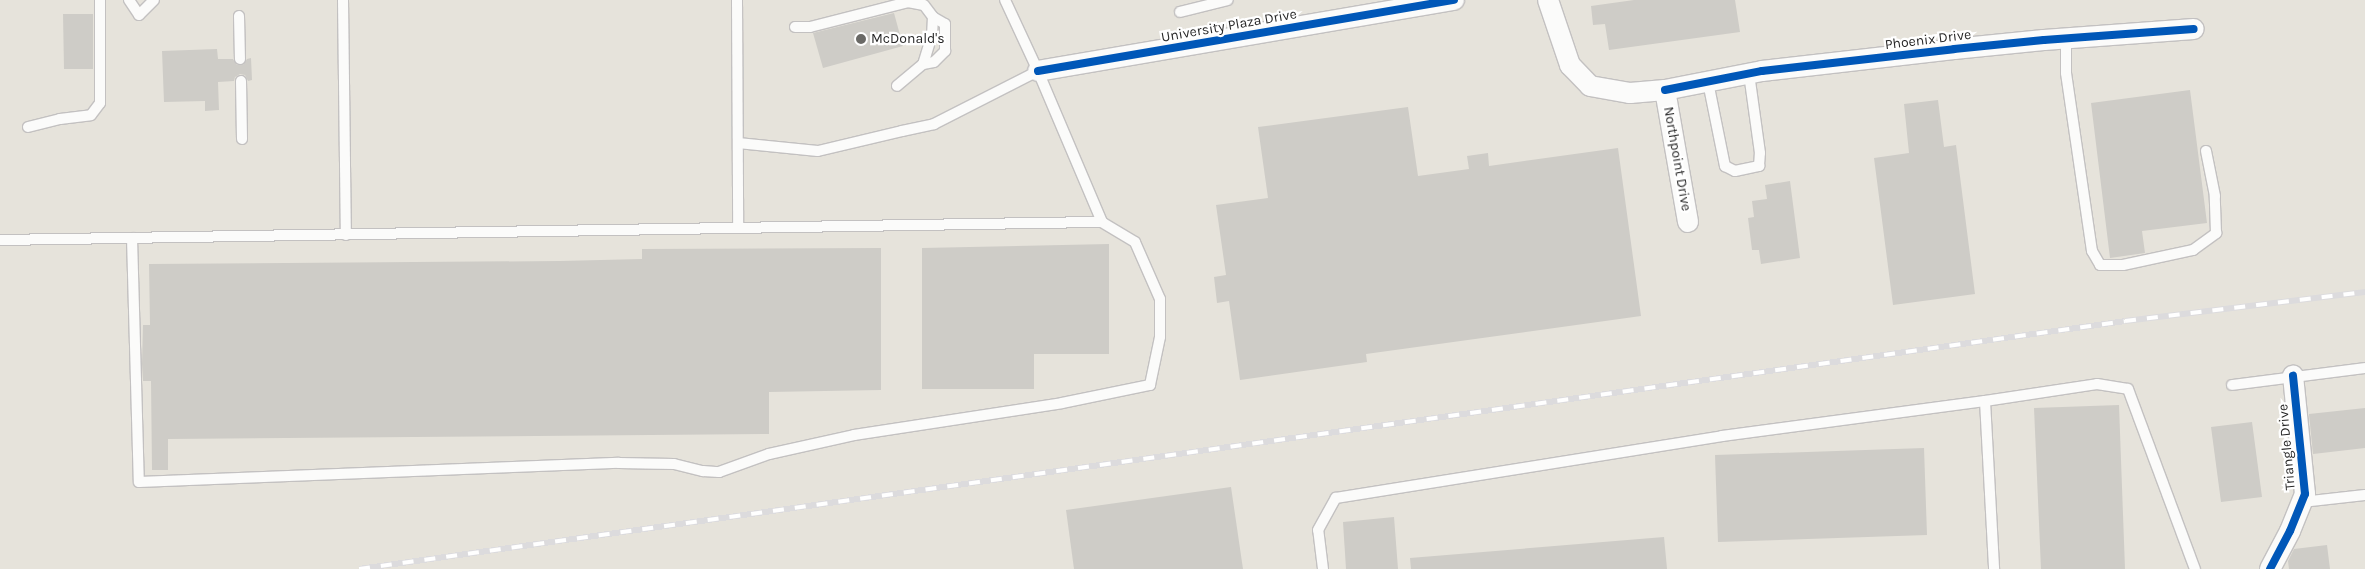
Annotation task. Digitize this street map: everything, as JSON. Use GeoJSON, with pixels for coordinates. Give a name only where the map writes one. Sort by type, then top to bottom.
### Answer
{"type":"FeatureCollection","features":[{"type":"Feature","properties":{"kind":"street","name":"University Plaza Drive"},"geometry":{"type":"LineString","coordinates":[[1038,71],[1454,0]]}},
{"type":"Feature","properties":{"kind":"street","name":"Northpoint Drive"},"geometry":{"type":"LineString","coordinates":[[1548,0],[1570,64],[1590,86],[1630,93],[1665,90],[1688,222]]}},
{"type":"Feature","properties":{"kind":"street","name":"Phoenix Drive"},"geometry":{"type":"LineString","coordinates":[[1665,90],[1749,74],[2066,38],[2194,29]]}},
{"type":"Feature","properties":{"kind":"street","name":"Triangle Drive"},"geometry":{"type":"LineString","coordinates":[[2270,569],[2290,531],[2305,494],[2293,376]]}},
{"type":"Feature","properties":{"kind":"lane"},"geometry":{"type":"LineString","coordinates":[[28,126],[60,118],[91,115],[100,103],[100,0]]}},
{"type":"Feature","properties":{"kind":"lane"},"geometry":{"type":"LineString","coordinates":[[129,0],[139,16],[154,0]]}},
{"type":"Feature","properties":{"kind":"lane"},"geometry":{"type":"LineString","coordinates":[[344,0],[346,235]]}},
{"type":"Feature","properties":{"kind":"lane"},"geometry":{"type":"LineString","coordinates":[[737,0],[738,228]]}},
{"type":"Feature","properties":{"kind":"lane"},"geometry":{"type":"LineString","coordinates":[[1005,0],[1038,71],[1102,222]]}},
{"type":"Feature","properties":{"kind":"lane"},"geometry":{"type":"LineString","coordinates":[[1180,12],[1228,0]]}},
{"type":"Feature","properties":{"kind":"lane"},"geometry":{"type":"LineString","coordinates":[[795,27],[810,27],[908,2],[924,5],[933,17],[944,24],[945,51],[934,62],[923,64],[897,86]]}},
{"type":"Feature","properties":{"kind":"lane"},"geometry":{"type":"LineString","coordinates":[[239,16],[240,59]]}},
{"type":"Feature","properties":{"kind":"lane"},"geometry":{"type":"LineString","coordinates":[[923,64],[932,35],[933,17]]}},
{"type":"Feature","properties":{"kind":"lane"},"geometry":{"type":"LineString","coordinates":[[2066,38],[2066,73],[2092,251],[2100,265],[2122,265],[2193,250],[2216,233],[2215,196],[2206,151]]}},
{"type":"Feature","properties":{"kind":"lane"},"geometry":{"type":"LineString","coordinates":[[738,143],[818,151],[934,124],[1038,71]]}},
{"type":"Feature","properties":{"kind":"lane"},"geometry":{"type":"LineString","coordinates":[[1708,82],[1725,166],[1735,171],[1759,166],[1760,153],[1749,74]]}},
{"type":"Feature","properties":{"kind":"lane"},"geometry":{"type":"LineString","coordinates":[[241,81],[242,139]]}},
{"type":"Feature","properties":{"kind":"lane"},"geometry":{"type":"LineString","coordinates":[[0,240],[1102,222],[1135,242],[1160,299],[1160,337],[1150,385],[1062,403],[854,435],[769,454],[719,472],[702,471],[674,464],[619,464],[139,482],[132,238]]}},
{"type":"Feature","properties":{"kind":"lane"},"geometry":{"type":"LineString","coordinates":[[2232,385],[2365,368]]}},
{"type":"Feature","properties":{"kind":"lane"},"geometry":{"type":"LineString","coordinates":[[1323,569],[1318,530],[1336,498],[1722,436],[1986,401],[2097,384],[2128,389],[2194,569]]}},
{"type":"Feature","properties":{"kind":"lane"},"geometry":{"type":"LineString","coordinates":[[1986,401],[1994,569]]}},
{"type":"Feature","properties":{"kind":"lane"},"geometry":{"type":"LineString","coordinates":[[2302,502],[2365,495]]}},
{"type":"Feature","properties":{"kind":"building"},"geometry":{"type":"Polygon","coordinates":[[[1634,0],[1735,0],[1740,32],[1609,50],[1605,24],[1593,25],[1591,6],[1634,0]]]}},
{"type":"Feature","properties":{"kind":"building"},"geometry":{"type":"Polygon","coordinates":[[[894,13],[903,46],[823,68],[813,33],[894,13]]]}},
{"type":"Feature","properties":{"kind":"building"},"geometry":{"type":"Polygon","coordinates":[[[63,14],[93,14],[93,69],[64,69],[63,14]]]}},
{"type":"Feature","properties":{"kind":"building"},"geometry":{"type":"Polygon","coordinates":[[[217,49],[218,59],[233,59],[237,65],[243,65],[247,59],[251,58],[252,80],[248,81],[245,75],[240,74],[235,77],[234,81],[218,82],[219,110],[205,111],[205,101],[164,102],[162,51],[217,49]]]}},
{"type":"Feature","properties":{"kind":"building"},"geometry":{"type":"Polygon","coordinates":[[[2190,90],[2207,223],[2142,231],[2145,253],[2110,258],[2091,103],[2190,90]]]}},
{"type":"Feature","properties":{"kind":"building"},"geometry":{"type":"Polygon","coordinates":[[[1938,100],[1944,147],[1956,145],[1975,294],[1893,305],[1874,158],[1909,153],[1904,104],[1938,100]]]}},
{"type":"Feature","properties":{"kind":"building"},"geometry":{"type":"Polygon","coordinates":[[[1408,107],[1418,176],[1469,169],[1467,156],[1488,153],[1489,166],[1618,148],[1641,316],[1366,354],[1367,362],[1240,380],[1229,301],[1217,303],[1214,277],[1226,275],[1216,205],[1268,198],[1258,127],[1408,107]]]}},
{"type":"Feature","properties":{"kind":"building"},"geometry":{"type":"Polygon","coordinates":[[[1790,181],[1800,258],[1761,264],[1759,250],[1752,250],[1748,218],[1754,217],[1752,201],[1767,199],[1765,185],[1790,181]]]}},
{"type":"Feature","properties":{"kind":"building"},"geometry":{"type":"Polygon","coordinates":[[[1109,244],[1109,354],[1034,354],[1034,389],[922,389],[922,248],[1109,244]]]}},
{"type":"Feature","properties":{"kind":"building"},"geometry":{"type":"Polygon","coordinates":[[[881,248],[881,390],[769,392],[769,434],[168,439],[168,470],[152,470],[151,381],[143,381],[142,364],[143,325],[150,325],[149,264],[560,261],[642,259],[642,249],[881,248]]]}},
{"type":"Feature","properties":{"kind":"building"},"geometry":{"type":"Polygon","coordinates":[[[2119,405],[2125,569],[2041,569],[2034,408],[2119,405]]]}},
{"type":"Feature","properties":{"kind":"building"},"geometry":{"type":"Polygon","coordinates":[[[2365,408],[2365,448],[2313,454],[2309,414],[2365,408]]]}},
{"type":"Feature","properties":{"kind":"building"},"geometry":{"type":"Polygon","coordinates":[[[2252,422],[2262,497],[2221,502],[2211,427],[2252,422]]]}},
{"type":"Feature","properties":{"kind":"building"},"geometry":{"type":"Polygon","coordinates":[[[1924,448],[1927,535],[1718,542],[1715,455],[1924,448]]]}},
{"type":"Feature","properties":{"kind":"building"},"geometry":{"type":"Polygon","coordinates":[[[1231,487],[1243,569],[1074,569],[1066,510],[1231,487]]]}},
{"type":"Feature","properties":{"kind":"building"},"geometry":{"type":"Polygon","coordinates":[[[1394,517],[1398,569],[1346,569],[1343,522],[1394,517]]]}},
{"type":"Feature","properties":{"kind":"building"},"geometry":{"type":"Polygon","coordinates":[[[1664,537],[1667,569],[1411,569],[1410,558],[1664,537]]]}},
{"type":"Feature","properties":{"kind":"building"},"geometry":{"type":"Polygon","coordinates":[[[2327,545],[2330,569],[2289,569],[2288,561],[2294,549],[2327,545]]]}},
{"type":"Feature","properties":{"kind":"railway"},"geometry":{"type":"LineString","coordinates":[[359,569],[2125,321],[2365,292]]}},
{"type":"Feature","properties":{"kind":"cycle path"},"geometry":{"type":"LineString","coordinates":[[1038,71],[1454,0]]}},
{"type":"Feature","properties":{"kind":"cycle path"},"geometry":{"type":"LineString","coordinates":[[1665,90],[1762,71],[2044,40],[2194,29]]}},
{"type":"Feature","properties":{"kind":"cycle path"},"geometry":{"type":"LineString","coordinates":[[2270,569],[2290,531],[2305,494],[2293,376]]}},
{"type":"Feature","properties":{"kind":"place","name":"McDonald's"},"geometry":{"type":"Point","coordinates":[861,39]}}]}
